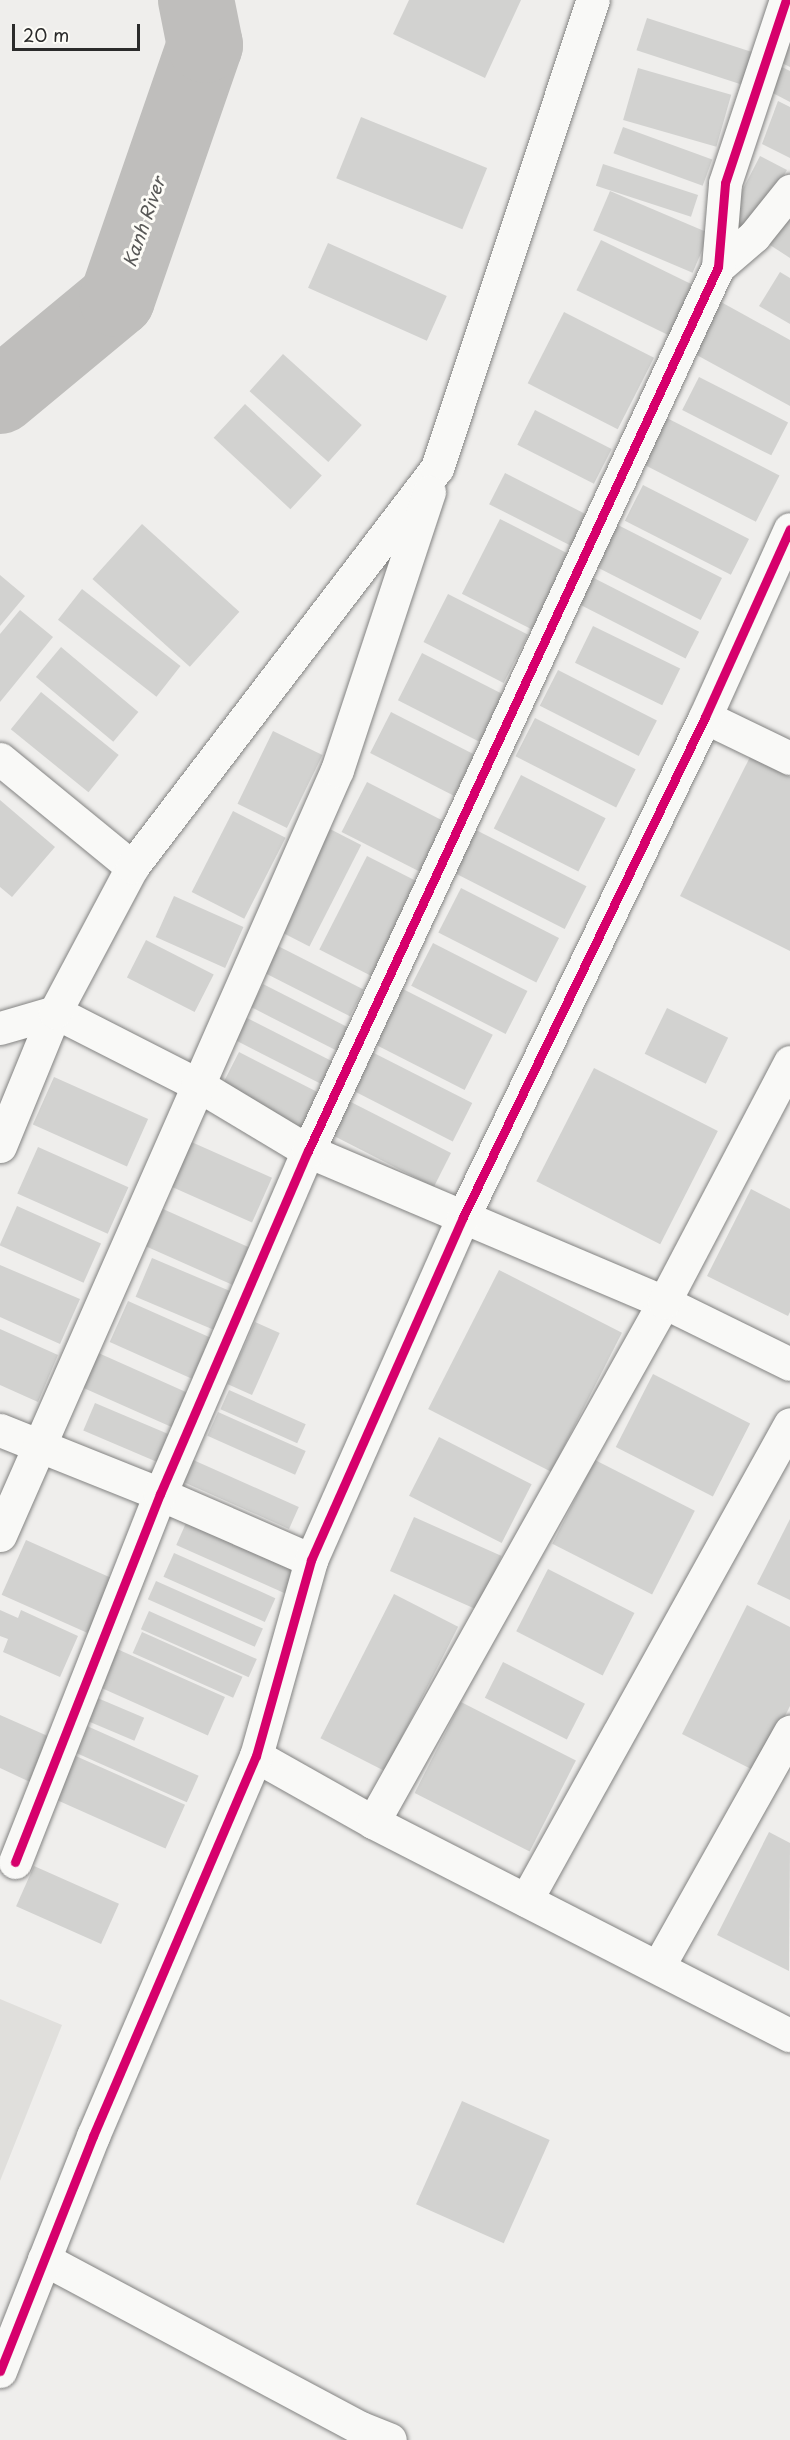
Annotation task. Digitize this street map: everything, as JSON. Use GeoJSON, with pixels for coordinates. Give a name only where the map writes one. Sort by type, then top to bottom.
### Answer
{"type":"FeatureCollection","features":[{"type":"Feature","properties":{"kind":"street"},"geometry":{"type":"LineString","coordinates":[[0,1535],[337,770],[593,0]]}},
{"type":"Feature","properties":{"kind":"street"},"geometry":{"type":"LineString","coordinates":[[15,1862],[160,1494],[308,1150],[718,267],[725,183],[786,0]]}},
{"type":"Feature","properties":{"kind":"street"},"geometry":{"type":"LineString","coordinates":[[718,267],[754,236],[790,191]]}},
{"type":"Feature","properties":{"kind":"street"},"geometry":{"type":"LineString","coordinates":[[0,1146],[56,1012],[132,867],[437,468]]}},
{"type":"Feature","properties":{"kind":"street"},"geometry":{"type":"LineString","coordinates":[[0,2371],[93,2136],[256,1756],[311,1560],[464,1217],[705,717],[790,529]]}},
{"type":"Feature","properties":{"kind":"street"},"geometry":{"type":"LineString","coordinates":[[705,717],[790,758]]}},
{"type":"Feature","properties":{"kind":"street"},"geometry":{"type":"LineString","coordinates":[[0,759],[132,867]]}},
{"type":"Feature","properties":{"kind":"street"},"geometry":{"type":"LineString","coordinates":[[0,1028],[56,1012],[198,1085],[308,1150],[664,1302],[790,1364]]}},
{"type":"Feature","properties":{"kind":"street"},"geometry":{"type":"LineString","coordinates":[[373,1822],[664,1302],[790,1062]]}},
{"type":"Feature","properties":{"kind":"street"},"geometry":{"type":"LineString","coordinates":[[526,1900],[790,1424]]}},
{"type":"Feature","properties":{"kind":"street"},"geometry":{"type":"LineString","coordinates":[[0,1430],[160,1494],[311,1560]]}},
{"type":"Feature","properties":{"kind":"street"},"geometry":{"type":"LineString","coordinates":[[658,1967],[790,1732]]}},
{"type":"Feature","properties":{"kind":"street"},"geometry":{"type":"LineString","coordinates":[[256,1756],[373,1822],[790,2035]]}},
{"type":"Feature","properties":{"kind":"street"},"geometry":{"type":"LineString","coordinates":[[44,2259],[369,2436]]}},
{"type":"Feature","properties":{"kind":"shaded area"},"geometry":{"type":"Polygon","coordinates":[[[0,1999],[62,2025],[0,2181],[0,1999]]]}},
{"type":"Feature","properties":{"kind":"building"},"geometry":{"type":"Polygon","coordinates":[[[409,0],[521,0],[485,78],[393,34],[409,0]]]}},
{"type":"Feature","properties":{"kind":"building"},"geometry":{"type":"Polygon","coordinates":[[[647,18],[754,53],[743,85],[636,50],[647,18]]]}},
{"type":"Feature","properties":{"kind":"building"},"geometry":{"type":"Polygon","coordinates":[[[790,34],[790,67],[778,61],[790,34]]]}},
{"type":"Feature","properties":{"kind":"building"},"geometry":{"type":"Polygon","coordinates":[[[782,67],[790,71],[790,102],[769,91],[782,67]]]}},
{"type":"Feature","properties":{"kind":"building"},"geometry":{"type":"Polygon","coordinates":[[[638,68],[731,95],[716,147],[623,120],[638,68]]]}},
{"type":"Feature","properties":{"kind":"building"},"geometry":{"type":"Polygon","coordinates":[[[778,101],[790,107],[790,158],[762,144],[778,101]]]}},
{"type":"Feature","properties":{"kind":"building"},"geometry":{"type":"Polygon","coordinates":[[[361,117],[487,168],[462,229],[336,178],[361,117]]]}},
{"type":"Feature","properties":{"kind":"building"},"geometry":{"type":"Polygon","coordinates":[[[623,127],[712,159],[703,186],[613,153],[623,127]]]}},
{"type":"Feature","properties":{"kind":"building"},"geometry":{"type":"Polygon","coordinates":[[[760,156],[787,170],[749,233],[726,222],[760,156]]]}},
{"type":"Feature","properties":{"kind":"building"},"geometry":{"type":"Polygon","coordinates":[[[603,164],[698,195],[691,217],[596,186],[603,164]]]}},
{"type":"Feature","properties":{"kind":"building"},"geometry":{"type":"Polygon","coordinates":[[[610,191],[709,233],[693,273],[593,231],[610,191]]]}},
{"type":"Feature","properties":{"kind":"building"},"geometry":{"type":"Polygon","coordinates":[[[790,213],[790,258],[770,245],[790,213]]]}},
{"type":"Feature","properties":{"kind":"building"},"geometry":{"type":"Polygon","coordinates":[[[601,240],[696,286],[672,337],[576,290],[601,240]]]}},
{"type":"Feature","properties":{"kind":"building"},"geometry":{"type":"Polygon","coordinates":[[[328,243],[447,296],[427,341],[308,288],[328,243]]]}},
{"type":"Feature","properties":{"kind":"building"},"geometry":{"type":"Polygon","coordinates":[[[780,272],[790,278],[790,324],[759,306],[780,272]]]}},
{"type":"Feature","properties":{"kind":"building"},"geometry":{"type":"Polygon","coordinates":[[[721,302],[790,340],[790,406],[693,353],[721,302]]]}},
{"type":"Feature","properties":{"kind":"building"},"geometry":{"type":"Polygon","coordinates":[[[564,312],[654,358],[618,429],[528,383],[564,312]]]}},
{"type":"Feature","properties":{"kind":"building"},"geometry":{"type":"Polygon","coordinates":[[[283,354],[362,425],[328,462],[250,391],[283,354]]]}},
{"type":"Feature","properties":{"kind":"building"},"geometry":{"type":"Polygon","coordinates":[[[699,377],[788,422],[771,455],[682,410],[699,377]]]}},
{"type":"Feature","properties":{"kind":"building"},"geometry":{"type":"Polygon","coordinates":[[[245,404],[322,476],[290,509],[214,438],[245,404]]]}},
{"type":"Feature","properties":{"kind":"building"},"geometry":{"type":"Polygon","coordinates":[[[535,410],[612,449],[594,484],[517,445],[535,410]]]}},
{"type":"Feature","properties":{"kind":"building"},"geometry":{"type":"Polygon","coordinates":[[[661,415],[780,475],[756,522],[637,461],[661,415]]]}},
{"type":"Feature","properties":{"kind":"building"},"geometry":{"type":"Polygon","coordinates":[[[505,473],[589,516],[573,547],[489,504],[505,473]]]}},
{"type":"Feature","properties":{"kind":"building"},"geometry":{"type":"Polygon","coordinates":[[[643,485],[749,539],[731,575],[625,521],[643,485]]]}},
{"type":"Feature","properties":{"kind":"building"},"geometry":{"type":"Polygon","coordinates":[[[500,519],[573,556],[535,631],[462,594],[500,519]]]}},
{"type":"Feature","properties":{"kind":"building"},"geometry":{"type":"Polygon","coordinates":[[[142,524],[239,612],[190,667],[92,579],[142,524]]]}},
{"type":"Feature","properties":{"kind":"building"},"geometry":{"type":"Polygon","coordinates":[[[616,524],[722,578],[701,620],[595,566],[616,524]]]}},
{"type":"Feature","properties":{"kind":"building"},"geometry":{"type":"Polygon","coordinates":[[[586,574],[699,632],[686,658],[572,601],[586,574]]]}},
{"type":"Feature","properties":{"kind":"building"},"geometry":{"type":"Polygon","coordinates":[[[0,575],[25,596],[0,626],[0,575]]]}},
{"type":"Feature","properties":{"kind":"building"},"geometry":{"type":"Polygon","coordinates":[[[82,589],[181,666],[156,697],[58,620],[82,589]]]}},
{"type":"Feature","properties":{"kind":"building"},"geometry":{"type":"Polygon","coordinates":[[[448,594],[528,635],[504,683],[423,642],[448,594]]]}},
{"type":"Feature","properties":{"kind":"building"},"geometry":{"type":"Polygon","coordinates":[[[20,610],[53,637],[0,702],[0,634],[20,610]]]}},
{"type":"Feature","properties":{"kind":"building"},"geometry":{"type":"Polygon","coordinates":[[[593,626],[680,669],[662,705],[575,663],[593,626]]]}},
{"type":"Feature","properties":{"kind":"building"},"geometry":{"type":"Polygon","coordinates":[[[61,647],[138,712],[113,742],[36,677],[61,647]]]}},
{"type":"Feature","properties":{"kind":"building"},"geometry":{"type":"Polygon","coordinates":[[[422,653],[504,695],[480,742],[398,700],[422,653]]]}},
{"type":"Feature","properties":{"kind":"building"},"geometry":{"type":"Polygon","coordinates":[[[558,670],[657,720],[639,756],[540,706],[558,670]]]}},
{"type":"Feature","properties":{"kind":"building"},"geometry":{"type":"Polygon","coordinates":[[[41,692],[119,755],[89,792],[11,729],[41,692]]]}},
{"type":"Feature","properties":{"kind":"building"},"geometry":{"type":"Polygon","coordinates":[[[391,712],[475,755],[454,796],[370,753],[391,712]]]}},
{"type":"Feature","properties":{"kind":"building"},"geometry":{"type":"Polygon","coordinates":[[[535,718],[636,769],[616,808],[515,756],[535,718]]]}},
{"type":"Feature","properties":{"kind":"building"},"geometry":{"type":"Polygon","coordinates":[[[273,731],[322,755],[287,828],[237,804],[273,731]]]}},
{"type":"Feature","properties":{"kind":"building"},"geometry":{"type":"Polygon","coordinates":[[[750,757],[790,777],[790,951],[680,896],[750,757]]]}},
{"type":"Feature","properties":{"kind":"building"},"geometry":{"type":"Polygon","coordinates":[[[521,775],[606,818],[578,872],[494,828],[521,775]]]}},
{"type":"Feature","properties":{"kind":"building"},"geometry":{"type":"Polygon","coordinates":[[[367,782],[445,822],[420,872],[342,832],[367,782]]]}},
{"type":"Feature","properties":{"kind":"building"},"geometry":{"type":"Polygon","coordinates":[[[0,800],[55,847],[12,897],[0,887],[0,800]]]}},
{"type":"Feature","properties":{"kind":"building"},"geometry":{"type":"Polygon","coordinates":[[[233,811],[286,838],[244,919],[192,892],[233,811]]]}},
{"type":"Feature","properties":{"kind":"building"},"geometry":{"type":"Polygon","coordinates":[[[330,829],[361,845],[309,946],[278,931],[330,829]]]}},
{"type":"Feature","properties":{"kind":"building"},"geometry":{"type":"Polygon","coordinates":[[[476,830],[586,886],[565,929],[454,873],[476,830]]]}},
{"type":"Feature","properties":{"kind":"building"},"geometry":{"type":"Polygon","coordinates":[[[367,856],[424,885],[376,979],[319,950],[367,856]]]}},
{"type":"Feature","properties":{"kind":"building"},"geometry":{"type":"Polygon","coordinates":[[[461,888],[559,938],[536,982],[438,933],[461,888]]]}},
{"type":"Feature","properties":{"kind":"building"},"geometry":{"type":"Polygon","coordinates":[[[174,896],[243,927],[225,968],[156,937],[174,896]]]}},
{"type":"Feature","properties":{"kind":"building"},"geometry":{"type":"Polygon","coordinates":[[[146,940],[214,975],[195,1012],[127,977],[146,940]]]}},
{"type":"Feature","properties":{"kind":"building"},"geometry":{"type":"Polygon","coordinates":[[[433,943],[527,991],[506,1034],[411,986],[433,943]]]}},
{"type":"Feature","properties":{"kind":"building"},"geometry":{"type":"Polygon","coordinates":[[[278,946],[364,990],[350,1016],[264,973],[278,946]]]}},
{"type":"Feature","properties":{"kind":"building"},"geometry":{"type":"Polygon","coordinates":[[[263,984],[351,1029],[339,1052],[251,1007],[263,984]]]}},
{"type":"Feature","properties":{"kind":"building"},"geometry":{"type":"Polygon","coordinates":[[[401,988],[493,1035],[465,1090],[373,1043],[401,988]]]}},
{"type":"Feature","properties":{"kind":"building"},"geometry":{"type":"Polygon","coordinates":[[[667,1008],[728,1038],[706,1084],[645,1054],[667,1008]]]}},
{"type":"Feature","properties":{"kind":"building"},"geometry":{"type":"Polygon","coordinates":[[[245,1017],[339,1065],[328,1087],[234,1039],[245,1017]]]}},
{"type":"Feature","properties":{"kind":"building"},"geometry":{"type":"Polygon","coordinates":[[[368,1050],[472,1103],[453,1141],[348,1088],[368,1050]]]}},
{"type":"Feature","properties":{"kind":"building"},"geometry":{"type":"Polygon","coordinates":[[[239,1052],[323,1095],[303,1133],[219,1090],[239,1052]]]}},
{"type":"Feature","properties":{"kind":"building"},"geometry":{"type":"Polygon","coordinates":[[[594,1068],[718,1131],[660,1244],[536,1181],[594,1068]]]}},
{"type":"Feature","properties":{"kind":"building"},"geometry":{"type":"Polygon","coordinates":[[[54,1077],[148,1119],[127,1166],[33,1125],[54,1077]]]}},
{"type":"Feature","properties":{"kind":"building"},"geometry":{"type":"Polygon","coordinates":[[[345,1099],[451,1153],[434,1187],[328,1133],[345,1099]]]}},
{"type":"Feature","properties":{"kind":"building"},"geometry":{"type":"Polygon","coordinates":[[[187,1140],[272,1178],[252,1223],[167,1185],[187,1140]]]}},
{"type":"Feature","properties":{"kind":"building"},"geometry":{"type":"Polygon","coordinates":[[[38,1147],[128,1187],[108,1234],[17,1194],[38,1147]]]}},
{"type":"Feature","properties":{"kind":"building"},"geometry":{"type":"Polygon","coordinates":[[[751,1189],[790,1209],[790,1312],[788,1316],[707,1276],[751,1189]]]}},
{"type":"Feature","properties":{"kind":"building"},"geometry":{"type":"Polygon","coordinates":[[[17,1206],[101,1243],[84,1283],[0,1246],[17,1206]]]}},
{"type":"Feature","properties":{"kind":"building"},"geometry":{"type":"Polygon","coordinates":[[[163,1209],[249,1247],[232,1285],[146,1246],[163,1209]]]}},
{"type":"Feature","properties":{"kind":"building"},"geometry":{"type":"Polygon","coordinates":[[[152,1258],[231,1292],[215,1330],[136,1297],[152,1258]]]}},
{"type":"Feature","properties":{"kind":"building"},"geometry":{"type":"Polygon","coordinates":[[[0,1265],[80,1299],[60,1344],[0,1317],[0,1265]]]}},
{"type":"Feature","properties":{"kind":"building"},"geometry":{"type":"Polygon","coordinates":[[[499,1270],[622,1333],[551,1472],[428,1409],[499,1270]]]}},
{"type":"Feature","properties":{"kind":"building"},"geometry":{"type":"Polygon","coordinates":[[[128,1301],[210,1338],[192,1379],[110,1342],[128,1301]]]}},
{"type":"Feature","properties":{"kind":"building"},"geometry":{"type":"Polygon","coordinates":[[[255,1322],[280,1333],[252,1395],[227,1384],[255,1322]]]}},
{"type":"Feature","properties":{"kind":"building"},"geometry":{"type":"Polygon","coordinates":[[[0,1329],[58,1355],[38,1402],[0,1385],[0,1329]]]}},
{"type":"Feature","properties":{"kind":"building"},"geometry":{"type":"Polygon","coordinates":[[[94,1351],[188,1393],[173,1428],[79,1386],[94,1351]]]}},
{"type":"Feature","properties":{"kind":"building"},"geometry":{"type":"Polygon","coordinates":[[[653,1374],[750,1423],[713,1497],[616,1447],[653,1374]]]}},
{"type":"Feature","properties":{"kind":"building"},"geometry":{"type":"Polygon","coordinates":[[[229,1390],[306,1424],[297,1443],[220,1409],[229,1390]]]}},
{"type":"Feature","properties":{"kind":"building"},"geometry":{"type":"Polygon","coordinates":[[[95,1403],[174,1437],[162,1464],[83,1431],[95,1403]]]}},
{"type":"Feature","properties":{"kind":"building"},"geometry":{"type":"Polygon","coordinates":[[[218,1412],[306,1451],[295,1475],[207,1436],[218,1412]]]}},
{"type":"Feature","properties":{"kind":"building"},"geometry":{"type":"Polygon","coordinates":[[[439,1437],[532,1484],[502,1543],[409,1496],[439,1437]]]}},
{"type":"Feature","properties":{"kind":"building"},"geometry":{"type":"Polygon","coordinates":[[[191,1459],[299,1507],[289,1529],[181,1481],[191,1459]]]}},
{"type":"Feature","properties":{"kind":"building"},"geometry":{"type":"Polygon","coordinates":[[[595,1460],[695,1511],[652,1595],[552,1544],[595,1460]]]}},
{"type":"Feature","properties":{"kind":"building"},"geometry":{"type":"Polygon","coordinates":[[[414,1517],[502,1556],[478,1610],[390,1571],[414,1517]]]}},
{"type":"Feature","properties":{"kind":"building"},"geometry":{"type":"Polygon","coordinates":[[[790,1519],[790,1600],[757,1584],[790,1519]]]}},
{"type":"Feature","properties":{"kind":"building"},"geometry":{"type":"Polygon","coordinates":[[[186,1523],[296,1572],[286,1594],[176,1545],[186,1523]]]}},
{"type":"Feature","properties":{"kind":"building"},"geometry":{"type":"Polygon","coordinates":[[[26,1540],[121,1582],[97,1637],[2,1595],[26,1540]]]}},
{"type":"Feature","properties":{"kind":"building"},"geometry":{"type":"Polygon","coordinates":[[[174,1553],[275,1598],[265,1622],[163,1577],[174,1553]]]}},
{"type":"Feature","properties":{"kind":"building"},"geometry":{"type":"Polygon","coordinates":[[[548,1569],[634,1613],[603,1675],[516,1631],[548,1569]]]}},
{"type":"Feature","properties":{"kind":"building"},"geometry":{"type":"Polygon","coordinates":[[[156,1581],[263,1629],[255,1647],[148,1599],[156,1581]]]}},
{"type":"Feature","properties":{"kind":"building"},"geometry":{"type":"Polygon","coordinates":[[[394,1594],[458,1627],[385,1771],[320,1738],[394,1594]]]}},
{"type":"Feature","properties":{"kind":"building"},"geometry":{"type":"Polygon","coordinates":[[[747,1605],[790,1627],[790,1706],[757,1772],[682,1734],[747,1605]]]}},
{"type":"Feature","properties":{"kind":"building"},"geometry":{"type":"Polygon","coordinates":[[[0,1610],[18,1618],[21,1610],[78,1636],[60,1677],[3,1652],[8,1639],[0,1636],[0,1610]]]}},
{"type":"Feature","properties":{"kind":"building"},"geometry":{"type":"Polygon","coordinates":[[[149,1611],[257,1659],[249,1677],[141,1629],[149,1611]]]}},
{"type":"Feature","properties":{"kind":"building"},"geometry":{"type":"Polygon","coordinates":[[[142,1632],[242,1677],[233,1698],[133,1653],[142,1632]]]}},
{"type":"Feature","properties":{"kind":"building"},"geometry":{"type":"Polygon","coordinates":[[[108,1645],[225,1697],[208,1735],[91,1683],[108,1645]]]}},
{"type":"Feature","properties":{"kind":"building"},"geometry":{"type":"Polygon","coordinates":[[[503,1662],[585,1704],[567,1739],[485,1698],[503,1662]]]}},
{"type":"Feature","properties":{"kind":"building"},"geometry":{"type":"Polygon","coordinates":[[[88,1694],[144,1718],[134,1741],[78,1717],[88,1694]]]}},
{"type":"Feature","properties":{"kind":"building"},"geometry":{"type":"Polygon","coordinates":[[[461,1702],[576,1761],[530,1851],[415,1793],[461,1702]]]}},
{"type":"Feature","properties":{"kind":"building"},"geometry":{"type":"Polygon","coordinates":[[[0,1715],[50,1737],[30,1782],[0,1768],[0,1715]]]}},
{"type":"Feature","properties":{"kind":"building"},"geometry":{"type":"Polygon","coordinates":[[[78,1722],[199,1776],[187,1802],[66,1748],[78,1722]]]}},
{"type":"Feature","properties":{"kind":"building"},"geometry":{"type":"Polygon","coordinates":[[[69,1753],[185,1805],[165,1849],[49,1797],[69,1753]]]}},
{"type":"Feature","properties":{"kind":"building"},"geometry":{"type":"Polygon","coordinates":[[[769,1832],[790,1843],[789,1971],[717,1935],[769,1832]]]}},
{"type":"Feature","properties":{"kind":"building"},"geometry":{"type":"Polygon","coordinates":[[[34,1866],[119,1904],[101,1944],[16,1906],[34,1866]]]}},
{"type":"Feature","properties":{"kind":"building"},"geometry":{"type":"Polygon","coordinates":[[[462,2101],[550,2140],[504,2243],[416,2204],[462,2101]]]}},
{"type":"Feature","properties":{"kind":"waterway","name":"Kanh River"},"geometry":{"type":"LineString","coordinates":[[0,396],[117,299],[205,45],[196,0]]}},
{"type":"Feature","properties":{"kind":"cycle path"},"geometry":{"type":"LineString","coordinates":[[15,1862],[160,1494],[308,1151],[718,267],[725,183],[786,0]]}},
{"type":"Feature","properties":{"kind":"cycle path"},"geometry":{"type":"LineString","coordinates":[[0,2371],[93,2136],[256,1756],[311,1560],[463,1217],[705,717],[790,529]]}}]}
